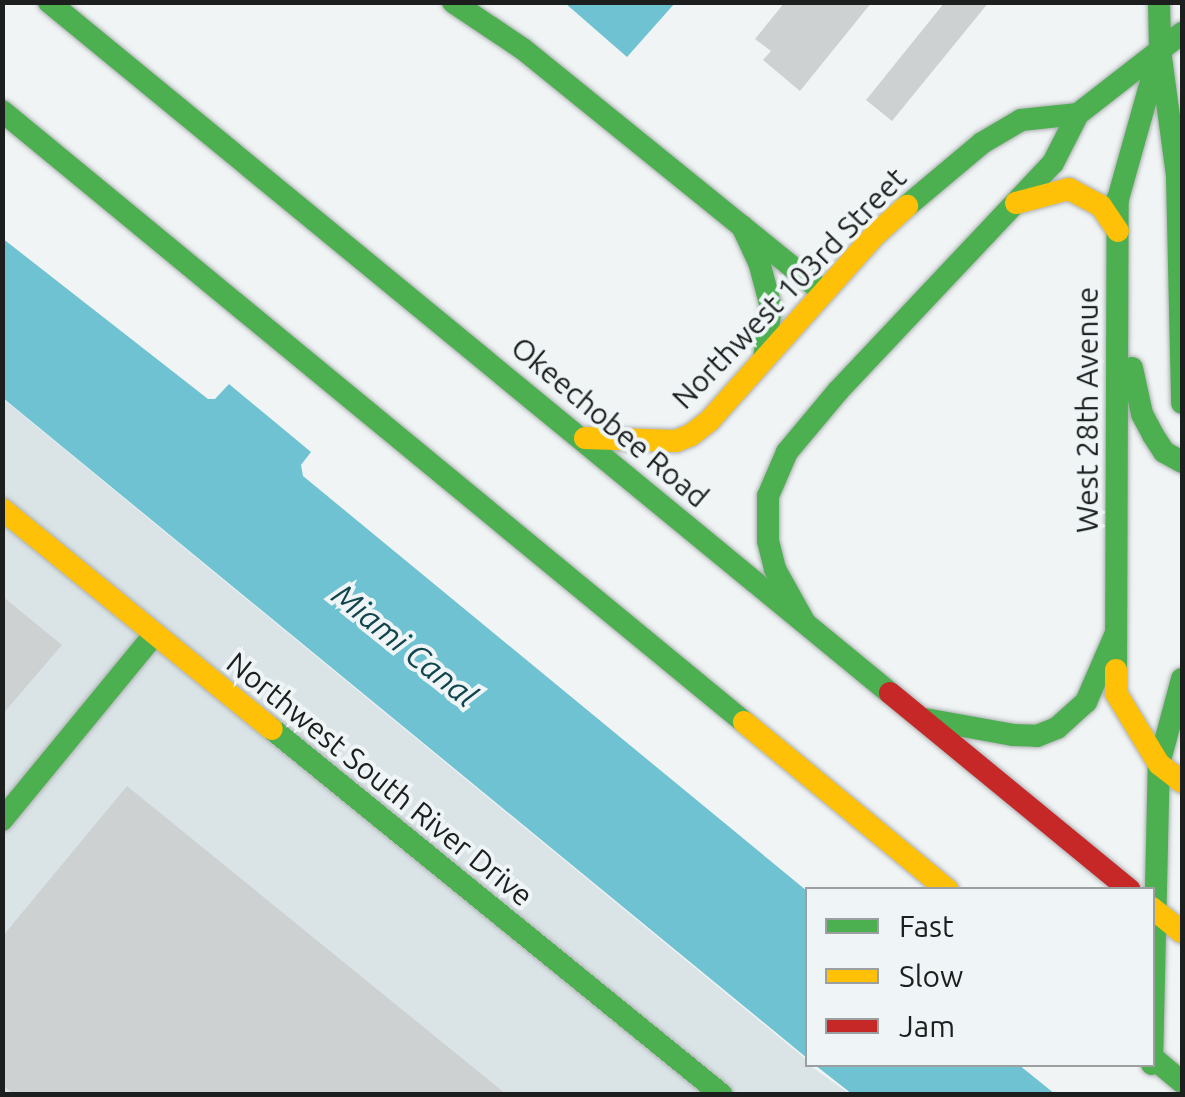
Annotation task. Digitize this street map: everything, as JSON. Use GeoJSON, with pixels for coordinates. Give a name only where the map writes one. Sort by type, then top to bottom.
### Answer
{"type":"FeatureCollection","features":[{"type":"Feature","properties":{"kind":"main road","name":"Okeechobee Road"},"geometry":{"type":"LineString","coordinates":[[50,2],[585,438],[1126,887]]}},
{"type":"Feature","properties":{"kind":"main road"},"geometry":{"type":"LineString","coordinates":[[453,2],[523,49],[822,292],[860,295]]}},
{"type":"Feature","properties":{"kind":"main road","name":"West 28th Avenue"},"geometry":{"type":"LineString","coordinates":[[1159,2],[1160,50],[1176,176],[1182,404]]}},
{"type":"Feature","properties":{"kind":"main road"},"geometry":{"type":"LineString","coordinates":[[806,624],[776,569],[768,542],[772,479],[787,452],[838,391],[1053,163],[1078,114],[1182,33]]}},
{"type":"Feature","properties":{"kind":"main road","name":"West 28th Avenue"},"geometry":{"type":"LineString","coordinates":[[1159,764],[1116,693],[1116,633],[1118,199],[1160,50]]}},
{"type":"Feature","properties":{"kind":"main road"},"geometry":{"type":"LineString","coordinates":[[2,112],[944,887]]}},
{"type":"Feature","properties":{"kind":"main road","name":"Northwest 103rd Street"},"geometry":{"type":"LineString","coordinates":[[585,438],[676,441],[692,435],[890,222],[982,144],[1021,120],[1078,114]]}},
{"type":"Feature","properties":{"kind":"main road"},"geometry":{"type":"LineString","coordinates":[[1016,203],[1070,189],[1100,206],[1118,231]]}},
{"type":"Feature","properties":{"kind":"main road"},"geometry":{"type":"LineString","coordinates":[[742,226],[763,273],[771,307],[764,359]]}},
{"type":"Feature","properties":{"kind":"main road"},"geometry":{"type":"LineString","coordinates":[[892,292],[947,276]]}},
{"type":"Feature","properties":{"kind":"main road"},"geometry":{"type":"LineString","coordinates":[[1118,302],[1142,414],[1164,452],[1182,462]]}},
{"type":"Feature","properties":{"kind":"main road","name":"Northwest South River Drive"},"geometry":{"type":"LineString","coordinates":[[2,509],[721,1094]]}},
{"type":"Feature","properties":{"kind":"main road"},"geometry":{"type":"LineString","coordinates":[[922,719],[1013,736],[1037,736],[1057,728],[1086,702],[1116,633]]}},
{"type":"Feature","properties":{"kind":"main road"},"geometry":{"type":"LineString","coordinates":[[2,820],[154,635]]}},
{"type":"Feature","properties":{"kind":"main road"},"geometry":{"type":"LineString","coordinates":[[1155,910],[1159,764],[1182,679]]}},
{"type":"Feature","properties":{"kind":"main road"},"geometry":{"type":"LineString","coordinates":[[1159,764],[1182,782]]}},
{"type":"Feature","properties":{"kind":"main road"},"geometry":{"type":"LineString","coordinates":[[1155,910],[1182,901]]}},
{"type":"Feature","properties":{"kind":"main road"},"geometry":{"type":"LineString","coordinates":[[1155,910],[1182,932]]}},
{"type":"Feature","properties":{"kind":"main road"},"geometry":{"type":"LineString","coordinates":[[1154,1067],[1175,1094]]}},
{"type":"Feature","properties":{"kind":"main road"},"geometry":{"type":"LineString","coordinates":[[1155,1067],[1182,1082]]}},
{"type":"Feature","properties":{"kind":"shaded area"},"geometry":{"type":"Polygon","coordinates":[[[2,398],[805,1058],[805,1067],[812,1067],[850,1094],[3,1094],[2,398]]]}},
{"type":"Feature","properties":{"kind":"water"},"geometry":{"type":"Polygon","coordinates":[[[565,3],[675,3],[627,57],[565,3]]]}},
{"type":"Feature","properties":{"kind":"water","name":"Miami Canal"},"geometry":{"type":"Polygon","coordinates":[[[2,238],[208,399],[215,399],[229,384],[311,452],[301,465],[303,476],[805,889],[805,1056],[3,398],[2,238]]]}},
{"type":"Feature","properties":{"kind":"water"},"geometry":{"type":"Polygon","coordinates":[[[818,1067],[1021,1067],[1055,1094],[852,1094],[818,1067]]]}},
{"type":"Feature","properties":{"kind":"building"},"geometry":{"type":"Polygon","coordinates":[[[785,2],[872,2],[800,91],[763,60],[771,51],[755,39],[785,2]]]}},
{"type":"Feature","properties":{"kind":"building"},"geometry":{"type":"Polygon","coordinates":[[[945,2],[989,2],[892,121],[866,100],[945,2]]]}},
{"type":"Feature","properties":{"kind":"building"},"geometry":{"type":"Polygon","coordinates":[[[2,596],[62,645],[2,715],[2,596]]]}},
{"type":"Feature","properties":{"kind":"building"},"geometry":{"type":"Polygon","coordinates":[[[127,786],[506,1094],[14,1094],[2,1085],[2,937],[127,786]]]}},
{"type":"Feature","properties":{"kind":"traffic: fast"},"geometry":{"type":"LineString","coordinates":[[49,2],[890,693]]}},
{"type":"Feature","properties":{"kind":"traffic: fast"},"geometry":{"type":"LineString","coordinates":[[453,2],[523,49],[823,292]]}},
{"type":"Feature","properties":{"kind":"traffic: fast"},"geometry":{"type":"LineString","coordinates":[[1159,2],[1160,50],[1177,176],[1182,403]]}},
{"type":"Feature","properties":{"kind":"traffic: fast"},"geometry":{"type":"LineString","coordinates":[[805,623],[775,569],[768,541],[768,496],[787,452],[838,391],[1053,163],[1078,114],[1182,33]]}},
{"type":"Feature","properties":{"kind":"traffic: fast"},"geometry":{"type":"LineString","coordinates":[[1116,670],[1118,199],[1160,50]]}},
{"type":"Feature","properties":{"kind":"traffic: fast"},"geometry":{"type":"LineString","coordinates":[[2,111],[744,722]]}},
{"type":"Feature","properties":{"kind":"traffic: fast"},"geometry":{"type":"LineString","coordinates":[[907,206],[982,143],[1021,120],[1078,114]]}},
{"type":"Feature","properties":{"kind":"traffic: fast"},"geometry":{"type":"LineString","coordinates":[[742,226],[759,262],[771,307],[764,359]]}},
{"type":"Feature","properties":{"kind":"traffic: fast"},"geometry":{"type":"LineString","coordinates":[[1132,368],[1142,414],[1153,435],[1164,452],[1182,462]]}},
{"type":"Feature","properties":{"kind":"traffic: fast"},"geometry":{"type":"LineString","coordinates":[[925,719],[1013,735],[1037,736],[1057,728],[1086,702],[1116,633]]}},
{"type":"Feature","properties":{"kind":"traffic: fast"},"geometry":{"type":"LineString","coordinates":[[2,820],[154,635]]}},
{"type":"Feature","properties":{"kind":"traffic: fast"},"geometry":{"type":"LineString","coordinates":[[1155,935],[1159,764],[1182,679]]}},
{"type":"Feature","properties":{"kind":"traffic: fast"},"geometry":{"type":"LineString","coordinates":[[272,729],[721,1094]]}},
{"type":"Feature","properties":{"kind":"traffic: fast"},"geometry":{"type":"LineString","coordinates":[[1155,1060],[1182,1082]]}},
{"type":"Feature","properties":{"kind":"traffic: slow"},"geometry":{"type":"LineString","coordinates":[[1016,203],[1069,189],[1101,206],[1118,231]]}},
{"type":"Feature","properties":{"kind":"traffic: slow"},"geometry":{"type":"LineString","coordinates":[[585,438],[676,441],[691,435],[710,420],[876,234],[907,206]]}},
{"type":"Feature","properties":{"kind":"traffic: slow"},"geometry":{"type":"LineString","coordinates":[[2,509],[272,729]]}},
{"type":"Feature","properties":{"kind":"traffic: slow"},"geometry":{"type":"LineString","coordinates":[[1116,670],[1116,693],[1159,764],[1182,782]]}},
{"type":"Feature","properties":{"kind":"traffic: slow"},"geometry":{"type":"LineString","coordinates":[[744,722],[944,887]]}},
{"type":"Feature","properties":{"kind":"traffic: slow"},"geometry":{"type":"LineString","coordinates":[[1155,910],[1182,932]]}},
{"type":"Feature","properties":{"kind":"traffic: jam"},"geometry":{"type":"LineString","coordinates":[[890,693],[1126,887]]}}]}
